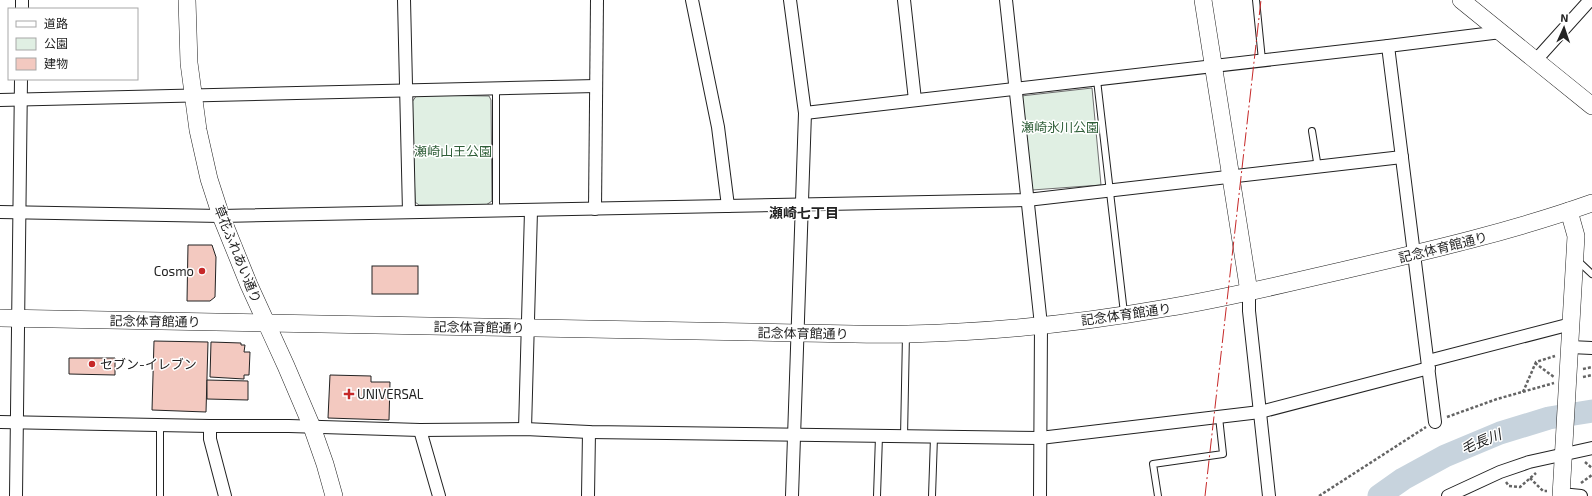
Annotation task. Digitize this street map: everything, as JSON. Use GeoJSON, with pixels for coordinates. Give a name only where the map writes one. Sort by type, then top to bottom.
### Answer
{"type":"FeatureCollection","features":[{"type":"Feature","properties":{"kind":"street","name":"草花ふれあい通り"},"geometry":{"type":"LineString","coordinates":[[187,0],[189,63],[198,130],[221,216],[249,284],[312,427],[334,496]]}},
{"type":"Feature","properties":{"kind":"street"},"geometry":{"type":"LineString","coordinates":[[404,0],[409,212]]}},
{"type":"Feature","properties":{"kind":"street"},"geometry":{"type":"LineString","coordinates":[[595,209],[597,0]]}},
{"type":"Feature","properties":{"kind":"street"},"geometry":{"type":"LineString","coordinates":[[692,0],[718,127],[728,206]]}},
{"type":"Feature","properties":{"kind":"street"},"geometry":{"type":"LineString","coordinates":[[790,0],[805,113],[792,496]]}},
{"type":"Feature","properties":{"kind":"street"},"geometry":{"type":"LineString","coordinates":[[904,0],[915,100]]}},
{"type":"Feature","properties":{"kind":"street"},"geometry":{"type":"LineString","coordinates":[[1006,0],[1014,89],[1041,325],[1040,496]]}},
{"type":"Feature","properties":{"kind":"street"},"geometry":{"type":"LineString","coordinates":[[1203,0],[1249,292],[1249,311],[1269,496]]}},
{"type":"Feature","properties":{"kind":"street"},"geometry":{"type":"LineString","coordinates":[[1462,0],[1592,106]]}},
{"type":"Feature","properties":{"kind":"street"},"geometry":{"type":"LineString","coordinates":[[1536,60],[1590,0]]}},
{"type":"Feature","properties":{"kind":"street"},"geometry":{"type":"LineString","coordinates":[[805,113],[1501,32]]}},
{"type":"Feature","properties":{"kind":"street"},"geometry":{"type":"LineString","coordinates":[[1388,46],[1429,364],[1435,422]]}},
{"type":"Feature","properties":{"kind":"street"},"geometry":{"type":"LineString","coordinates":[[16,496],[21,80]]}},
{"type":"Feature","properties":{"kind":"street"},"geometry":{"type":"LineString","coordinates":[[0,100],[596,86]]}},
{"type":"Feature","properties":{"kind":"street"},"geometry":{"type":"LineString","coordinates":[[0,212],[221,216],[1027,200],[1318,168],[1402,157]]}},
{"type":"Feature","properties":{"kind":"street","name":"記念体育館通り"},"geometry":{"type":"LineString","coordinates":[[0,318],[798,333],[906,334],[953,332],[1041,325],[1166,309],[1249,292],[1492,235],[1592,203]]}},
{"type":"Feature","properties":{"kind":"street"},"geometry":{"type":"LineString","coordinates":[[525,429],[529,328],[531,211]]}},
{"type":"Feature","properties":{"kind":"street"},"geometry":{"type":"LineString","coordinates":[[1568,211],[1576,236],[1571,324],[1563,352],[1568,377],[1564,451],[1557,494],[1580,491]]}},
{"type":"Feature","properties":{"kind":"street"},"geometry":{"type":"LineString","coordinates":[[0,422],[420,430],[525,429],[589,432],[1040,438],[1260,412],[1571,324]]}},
{"type":"Feature","properties":{"kind":"street"},"geometry":{"type":"LineString","coordinates":[[1563,352],[1592,348]]}},
{"type":"Feature","properties":{"kind":"street"},"geometry":{"type":"LineString","coordinates":[[210,426],[210,439],[225,496]]}},
{"type":"Feature","properties":{"kind":"street"},"geometry":{"type":"LineString","coordinates":[[420,430],[439,496]]}},
{"type":"Feature","properties":{"kind":"street"},"geometry":{"type":"LineString","coordinates":[[588,496],[589,432]]}},
{"type":"Feature","properties":{"kind":"street"},"geometry":{"type":"LineString","coordinates":[[1449,496],[1510,469],[1564,451],[1592,448]]}},
{"type":"Feature","properties":{"kind":"lane"},"geometry":{"type":"LineString","coordinates":[[1256,0],[1262,60]]}},
{"type":"Feature","properties":{"kind":"lane"},"geometry":{"type":"LineString","coordinates":[[1097,80],[1125,315]]}},
{"type":"Feature","properties":{"kind":"lane"},"geometry":{"type":"LineString","coordinates":[[496,88],[496,210]]}},
{"type":"Feature","properties":{"kind":"lane"},"geometry":{"type":"LineString","coordinates":[[1312,131],[1318,168]]}},
{"type":"Feature","properties":{"kind":"lane"},"geometry":{"type":"LineString","coordinates":[[1575,257],[1592,274]]}},
{"type":"Feature","properties":{"kind":"lane"},"geometry":{"type":"LineString","coordinates":[[904,437],[906,334]]}},
{"type":"Feature","properties":{"kind":"lane"},"geometry":{"type":"LineString","coordinates":[[1158,496],[1153,464],[1223,454],[1219,417]]}},
{"type":"Feature","properties":{"kind":"lane"},"geometry":{"type":"LineString","coordinates":[[160,425],[160,496]]}},
{"type":"Feature","properties":{"kind":"lane"},"geometry":{"type":"LineString","coordinates":[[877,496],[879,436]]}},
{"type":"Feature","properties":{"kind":"lane"},"geometry":{"type":"LineString","coordinates":[[932,496],[934,437]]}},
{"type":"Feature","properties":{"kind":"path"},"geometry":{"type":"LineString","coordinates":[[1523,392],[1536,362],[1563,352]]}},
{"type":"Feature","properties":{"kind":"path"},"geometry":{"type":"LineString","coordinates":[[1535,363],[1568,377],[1592,375]]}},
{"type":"Feature","properties":{"kind":"path"},"geometry":{"type":"LineString","coordinates":[[1319,496],[1435,422],[1497,399],[1568,377],[1592,367]]}},
{"type":"Feature","properties":{"kind":"path"},"geometry":{"type":"LineString","coordinates":[[1580,491],[1592,475]]}},
{"type":"Feature","properties":{"kind":"path"},"geometry":{"type":"LineString","coordinates":[[1530,478],[1544,491],[1557,494]]}},
{"type":"Feature","properties":{"kind":"green space","name":"瀬崎氷川公園"},"geometry":{"type":"Polygon","coordinates":[[[1092,88],[1101,185],[1032,190],[1021,96],[1092,88]]]}},
{"type":"Feature","properties":{"kind":"green space","name":"瀬崎山王公園"},"geometry":{"type":"Polygon","coordinates":[[[417,95],[489,96],[491,100],[492,201],[486,205],[419,205],[415,202],[412,102],[417,95]]]}},
{"type":"Feature","properties":{"kind":"building"},"geometry":{"type":"Polygon","coordinates":[[[188,245],[212,245],[216,257],[215,297],[210,301],[187,301],[188,245]]]}},
{"type":"Feature","properties":{"kind":"building"},"geometry":{"type":"Polygon","coordinates":[[[372,266],[418,266],[418,294],[372,294],[372,266]]]}},
{"type":"Feature","properties":{"kind":"building"},"geometry":{"type":"Polygon","coordinates":[[[154,341],[208,342],[206,412],[152,410],[154,341]]]}},
{"type":"Feature","properties":{"kind":"building"},"geometry":{"type":"Polygon","coordinates":[[[211,342],[241,343],[241,345],[245,345],[244,352],[250,352],[249,375],[244,375],[244,379],[210,377],[211,342]]]}},
{"type":"Feature","properties":{"kind":"building"},"geometry":{"type":"Polygon","coordinates":[[[69,358],[115,358],[115,375],[69,374],[69,358]]]}},
{"type":"Feature","properties":{"kind":"building"},"geometry":{"type":"Polygon","coordinates":[[[330,375],[371,376],[371,382],[390,382],[389,420],[328,418],[330,375]]]}},
{"type":"Feature","properties":{"kind":"building"},"geometry":{"type":"Polygon","coordinates":[[[207,380],[248,381],[248,400],[207,399],[207,380]]]}},
{"type":"Feature","properties":{"kind":"waterway","name":"毛長川"},"geometry":{"type":"LineString","coordinates":[[1379,496],[1403,479],[1445,456],[1500,433],[1549,418],[1592,411]]}},
{"type":"Feature","properties":{"kind":"power"},"geometry":{"type":"LineString","coordinates":[[1205,496],[1261,0]]}},
{"type":"Feature","properties":{"kind":"place","name":"Cosmo"},"geometry":{"type":"Point","coordinates":[202,271]}},
{"type":"Feature","properties":{"kind":"place","name":"セブン-イレブン"},"geometry":{"type":"Point","coordinates":[92,364]}},
{"type":"Feature","properties":{"kind":"place","name":"UNIVERSAL"},"geometry":{"type":"Point","coordinates":[349,394]}},
{"type":"Feature","properties":{"kind":"district","name":"瀬崎七丁目"},"geometry":{"type":"Point","coordinates":[804,212]}}]}
